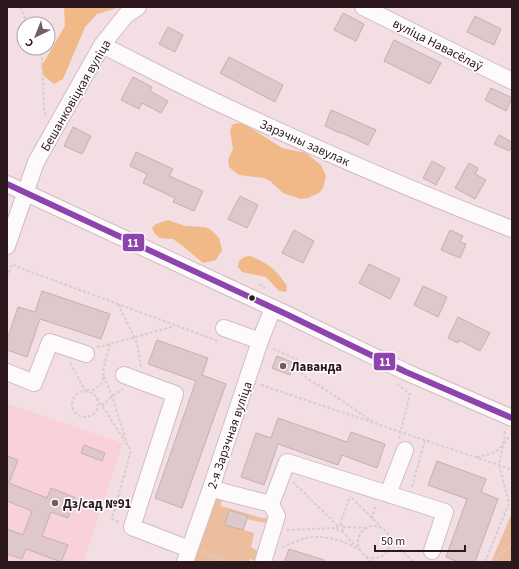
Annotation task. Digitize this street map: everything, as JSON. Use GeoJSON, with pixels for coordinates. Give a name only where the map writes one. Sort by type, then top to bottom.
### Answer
{"type":"FeatureCollection","features":[{"type":"Feature","properties":{"kind":"street","name":"Бешанковіцкая вуліца"},"geometry":{"type":"LineString","coordinates":[[7,246],[36,162],[50,136],[102,46],[126,15],[138,7]]}},
{"type":"Feature","properties":{"kind":"street","name":"вуліца Навасёлаў"},"geometry":{"type":"LineString","coordinates":[[363,7],[512,81]]}},
{"type":"Feature","properties":{"kind":"street","name":"Зарэчны завулак"},"geometry":{"type":"LineString","coordinates":[[102,46],[226,107],[324,152],[445,203],[512,229]]}},
{"type":"Feature","properties":{"kind":"street"},"geometry":{"type":"LineString","coordinates":[[7,184],[510,420]]}},
{"type":"Feature","properties":{"kind":"street","name":"2-я Зарэчная вуліца"},"geometry":{"type":"LineString","coordinates":[[188,552],[211,488],[267,345],[273,308]]}},
{"type":"Feature","properties":{"kind":"street"},"geometry":{"type":"LineString","coordinates":[[222,335],[267,345]]}},
{"type":"Feature","properties":{"kind":"street"},"geometry":{"type":"LineString","coordinates":[[7,372],[34,383],[50,342],[86,354]]}},
{"type":"Feature","properties":{"kind":"street"},"geometry":{"type":"LineString","coordinates":[[134,379],[175,394],[132,527],[188,552]]}},
{"type":"Feature","properties":{"kind":"street"},"geometry":{"type":"LineString","coordinates":[[388,494],[405,450]]}},
{"type":"Feature","properties":{"kind":"street"},"geometry":{"type":"LineString","coordinates":[[263,562],[277,516],[271,504],[287,462],[445,512],[432,551]]}},
{"type":"Feature","properties":{"kind":"street"},"geometry":{"type":"LineString","coordinates":[[211,488],[271,504]]}},
{"type":"Feature","properties":{"kind":"path"},"geometry":{"type":"LineString","coordinates":[[41,56],[44,110],[50,136]]}},
{"type":"Feature","properties":{"kind":"path"},"geometry":{"type":"LineString","coordinates":[[7,277],[12,264],[118,304],[222,335]]}},
{"type":"Feature","properties":{"kind":"path"},"geometry":{"type":"LineString","coordinates":[[102,406],[134,379],[137,343],[118,304]]}},
{"type":"Feature","properties":{"kind":"path"},"geometry":{"type":"LineString","coordinates":[[110,344],[103,370],[104,376],[127,444]]}},
{"type":"Feature","properties":{"kind":"path"},"geometry":{"type":"LineString","coordinates":[[267,345],[296,359],[300,372],[308,379],[376,424]]}},
{"type":"Feature","properties":{"kind":"path"},"geometry":{"type":"LineString","coordinates":[[60,346],[86,391],[91,393],[102,406],[131,450],[112,519],[132,527]]}},
{"type":"Feature","properties":{"kind":"path"},"geometry":{"type":"LineString","coordinates":[[94,396],[97,407],[93,414],[85,417],[76,414],[72,402],[73,398],[79,392],[94,390],[101,384],[104,376]]}},
{"type":"Feature","properties":{"kind":"path"},"geometry":{"type":"LineString","coordinates":[[261,385],[512,470]]}},
{"type":"Feature","properties":{"kind":"path"},"geometry":{"type":"LineString","coordinates":[[399,386],[410,394],[400,432]]}},
{"type":"Feature","properties":{"kind":"path"},"geometry":{"type":"LineString","coordinates":[[97,407],[104,409]]}},
{"type":"Feature","properties":{"kind":"path"},"geometry":{"type":"LineString","coordinates":[[485,562],[509,503],[499,465],[510,420]]}},
{"type":"Feature","properties":{"kind":"path"},"geometry":{"type":"LineString","coordinates":[[476,457],[496,452],[508,438],[512,437]]}},
{"type":"Feature","properties":{"kind":"path"},"geometry":{"type":"LineString","coordinates":[[283,472],[338,526]]}},
{"type":"Feature","properties":{"kind":"path"},"geometry":{"type":"LineString","coordinates":[[508,497],[512,494]]}},
{"type":"Feature","properties":{"kind":"path"},"geometry":{"type":"LineString","coordinates":[[358,549],[342,531],[338,531],[338,526],[350,495],[385,530],[389,537],[413,562]]}},
{"type":"Feature","properties":{"kind":"path"},"geometry":{"type":"LineString","coordinates":[[285,536],[287,530],[338,526],[366,528],[370,526],[381,527]]}},
{"type":"Feature","properties":{"kind":"path"},"geometry":{"type":"LineString","coordinates":[[342,531],[343,527]]}},
{"type":"Feature","properties":{"kind":"path"},"geometry":{"type":"LineString","coordinates":[[361,551],[358,541],[359,536],[366,528]]}},
{"type":"Feature","properties":{"kind":"path"},"geometry":{"type":"LineString","coordinates":[[282,542],[280,547],[311,537],[327,538],[347,544],[366,555],[376,558],[385,554],[390,544],[389,537]]}},
{"type":"Feature","properties":{"kind":"path"},"geometry":{"type":"LineString","coordinates":[[492,562],[512,544]]}},
{"type":"Feature","properties":{"kind":"path"},"geometry":{"type":"LineString","coordinates":[[188,552],[227,562]]}},
{"type":"Feature","properties":{"kind":"path"},"geometry":{"type":"LineString","coordinates":[[366,555],[368,560],[373,562]]}},
{"type":"Feature","properties":{"kind":"shaded area"},"geometry":{"type":"Polygon","coordinates":[[[64,7],[120,7],[97,14],[85,27],[63,79],[54,84],[44,76],[41,67],[47,56],[56,56],[56,41],[65,26],[64,7]]]}},
{"type":"Feature","properties":{"kind":"shaded area"},"geometry":{"type":"Polygon","coordinates":[[[240,123],[246,125],[282,148],[306,153],[321,165],[326,176],[323,188],[319,193],[308,198],[301,199],[283,193],[270,181],[264,178],[239,175],[229,167],[228,160],[233,149],[230,130],[233,124],[240,123]]]}},
{"type":"Feature","properties":{"kind":"shaded area"},"geometry":{"type":"Polygon","coordinates":[[[168,220],[185,226],[204,227],[210,229],[219,238],[222,250],[216,260],[203,263],[173,239],[160,238],[155,234],[152,228],[156,224],[168,220]]]}},
{"type":"Feature","properties":{"kind":"shaded area"},"geometry":{"type":"Polygon","coordinates":[[[250,256],[267,265],[279,275],[287,286],[286,292],[279,291],[266,277],[242,272],[238,267],[239,261],[244,257],[250,256]]]}},
{"type":"Feature","properties":{"kind":"shaded area","name":"Дз/сад №91"},"geometry":{"type":"Polygon","coordinates":[[[7,404],[123,443],[83,562],[7,562],[7,404]]]}},
{"type":"Feature","properties":{"kind":"shaded area"},"geometry":{"type":"Polygon","coordinates":[[[222,496],[221,506],[262,518],[267,518],[270,509],[270,523],[259,522],[239,516],[229,511],[225,524],[254,533],[251,547],[259,552],[260,562],[250,559],[249,562],[189,562],[212,497],[222,496]]]}},
{"type":"Feature","properties":{"kind":"shaded area"},"geometry":{"type":"Polygon","coordinates":[[[512,513],[512,562],[491,562],[512,513]]]}},
{"type":"Feature","properties":{"kind":"building"},"geometry":{"type":"Polygon","coordinates":[[[343,13],[364,24],[356,41],[334,30],[343,13]]]}},
{"type":"Feature","properties":{"kind":"building"},"geometry":{"type":"Polygon","coordinates":[[[475,16],[501,29],[494,45],[467,32],[475,16]]]}},
{"type":"Feature","properties":{"kind":"building"},"geometry":{"type":"Polygon","coordinates":[[[168,27],[183,35],[175,52],[159,44],[168,27]]]}},
{"type":"Feature","properties":{"kind":"building"},"geometry":{"type":"Polygon","coordinates":[[[394,40],[441,63],[430,84],[384,61],[394,40]]]}},
{"type":"Feature","properties":{"kind":"building"},"geometry":{"type":"Polygon","coordinates":[[[229,57],[283,85],[275,102],[220,73],[229,57]]]}},
{"type":"Feature","properties":{"kind":"building"},"geometry":{"type":"Polygon","coordinates":[[[133,77],[152,87],[150,91],[168,101],[161,113],[142,103],[139,109],[121,100],[133,77]]]}},
{"type":"Feature","properties":{"kind":"building"},"geometry":{"type":"Polygon","coordinates":[[[491,88],[512,98],[506,111],[485,100],[491,88]]]}},
{"type":"Feature","properties":{"kind":"building"},"geometry":{"type":"Polygon","coordinates":[[[331,110],[376,130],[368,145],[325,126],[331,110]]]}},
{"type":"Feature","properties":{"kind":"building"},"geometry":{"type":"Polygon","coordinates":[[[73,127],[91,136],[82,154],[64,146],[73,127]]]}},
{"type":"Feature","properties":{"kind":"building"},"geometry":{"type":"Polygon","coordinates":[[[499,135],[512,142],[512,146],[509,151],[494,144],[499,135]]]}},
{"type":"Feature","properties":{"kind":"building"},"geometry":{"type":"Polygon","coordinates":[[[136,152],[173,169],[169,176],[203,191],[194,211],[173,202],[175,198],[143,183],[147,174],[130,166],[136,152]]]}},
{"type":"Feature","properties":{"kind":"building"},"geometry":{"type":"Polygon","coordinates":[[[432,161],[445,168],[436,185],[423,178],[432,161]]]}},
{"type":"Feature","properties":{"kind":"building"},"geometry":{"type":"Polygon","coordinates":[[[469,163],[478,168],[475,174],[486,180],[475,199],[455,188],[469,163]]]}},
{"type":"Feature","properties":{"kind":"building"},"geometry":{"type":"Polygon","coordinates":[[[240,196],[258,205],[247,228],[228,219],[240,196]]]}},
{"type":"Feature","properties":{"kind":"building"},"geometry":{"type":"Polygon","coordinates":[[[294,230],[314,241],[303,263],[282,253],[294,230]]]}},
{"type":"Feature","properties":{"kind":"building"},"geometry":{"type":"Polygon","coordinates":[[[450,230],[463,236],[460,242],[466,244],[460,258],[441,250],[450,230]]]}},
{"type":"Feature","properties":{"kind":"building"},"geometry":{"type":"Polygon","coordinates":[[[369,264],[400,279],[390,299],[359,283],[369,264]]]}},
{"type":"Feature","properties":{"kind":"building"},"geometry":{"type":"Polygon","coordinates":[[[423,286],[447,297],[438,317],[414,305],[423,286]]]}},
{"type":"Feature","properties":{"kind":"building"},"geometry":{"type":"Polygon","coordinates":[[[42,291],[110,314],[101,339],[40,319],[27,357],[7,350],[7,340],[18,307],[35,312],[42,291]]]}},
{"type":"Feature","properties":{"kind":"building"},"geometry":{"type":"Polygon","coordinates":[[[458,317],[490,333],[480,351],[459,340],[458,343],[448,338],[458,317]]]}},
{"type":"Feature","properties":{"kind":"building"},"geometry":{"type":"Polygon","coordinates":[[[157,340],[208,358],[202,375],[226,384],[182,508],[155,498],[196,381],[148,364],[157,340]]]}},
{"type":"Feature","properties":{"kind":"building","name":"Лаванда"},"geometry":{"type":"Polygon","coordinates":[[[277,356],[294,363],[290,375],[272,368],[277,356]]]}},
{"type":"Feature","properties":{"kind":"building"},"geometry":{"type":"Polygon","coordinates":[[[278,418],[347,442],[351,432],[385,444],[377,468],[342,455],[338,465],[278,444],[264,485],[241,477],[256,433],[271,438],[278,418]]]}},
{"type":"Feature","properties":{"kind":"building"},"geometry":{"type":"Polygon","coordinates":[[[84,445],[105,453],[102,461],[81,453],[84,445]]]}},
{"type":"Feature","properties":{"kind":"building"},"geometry":{"type":"Polygon","coordinates":[[[7,456],[18,460],[9,483],[47,498],[51,488],[76,498],[68,518],[51,512],[42,536],[68,545],[61,562],[26,549],[22,559],[7,554],[7,529],[23,535],[32,511],[7,501],[7,456]]]}},
{"type":"Feature","properties":{"kind":"building"},"geometry":{"type":"Polygon","coordinates":[[[437,461],[486,479],[481,492],[498,499],[475,562],[458,562],[446,557],[467,499],[428,485],[437,461]]]}},
{"type":"Feature","properties":{"kind":"building"},"geometry":{"type":"Polygon","coordinates":[[[229,510],[248,516],[243,530],[225,525],[229,510]]]}},
{"type":"Feature","properties":{"kind":"building"},"geometry":{"type":"Polygon","coordinates":[[[289,549],[324,560],[323,562],[284,562],[289,549]]]}},
{"type":"Feature","properties":{"kind":"transit line","name":"11"},"geometry":{"type":"LineString","coordinates":[[7,184],[286,314],[406,372],[512,418]]}},
{"type":"Feature","properties":{"kind":"place","name":"Лаванда"},"geometry":{"type":"Point","coordinates":[283,366]}},
{"type":"Feature","properties":{"kind":"place","name":"Дз/сад №91"},"geometry":{"type":"Point","coordinates":[55,503]}}]}
